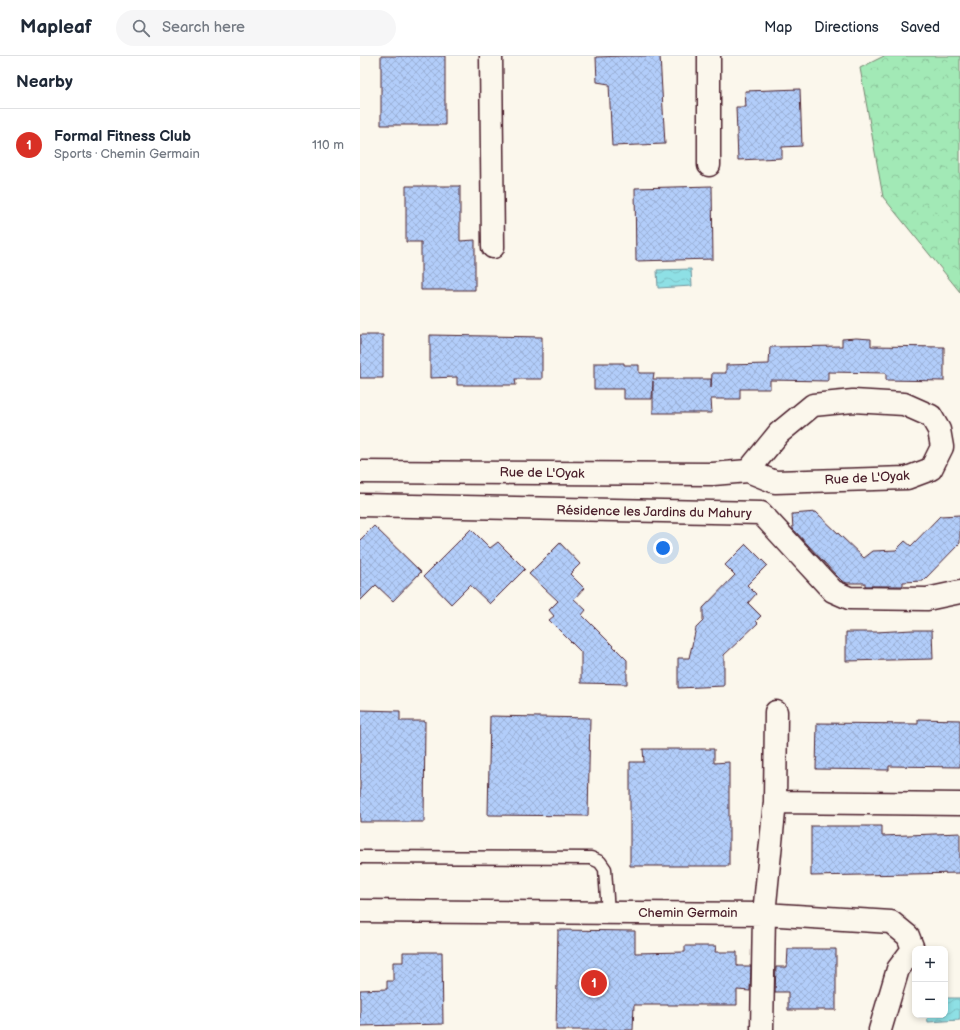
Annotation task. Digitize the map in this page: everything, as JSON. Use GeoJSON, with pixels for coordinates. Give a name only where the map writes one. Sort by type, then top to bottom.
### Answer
{"type":"FeatureCollection","features":[{"type":"Feature","properties":{"kind":"street"},"geometry":{"type":"LineString","coordinates":[[491,56],[493,247]]}},
{"type":"Feature","properties":{"kind":"street"},"geometry":{"type":"LineString","coordinates":[[708,165],[709,56]]}},
{"type":"Feature","properties":{"kind":"street","name":"Rue de L'Oyak"},"geometry":{"type":"LineString","coordinates":[[360,472],[713,474],[748,471],[775,482],[907,478],[931,469],[942,447],[939,430],[931,416],[904,404],[853,401],[813,405],[779,433],[748,471]]}},
{"type":"Feature","properties":{"kind":"street","name":"Résidence les Jardins du Mahury"},"geometry":{"type":"LineString","coordinates":[[360,505],[761,513],[833,591],[849,598],[927,599],[960,592]]}},
{"type":"Feature","properties":{"kind":"street"},"geometry":{"type":"LineString","coordinates":[[762,1030],[764,914],[775,802],[776,712]]}},
{"type":"Feature","properties":{"kind":"street"},"geometry":{"type":"LineString","coordinates":[[775,802],[960,804]]}},
{"type":"Feature","properties":{"kind":"street","name":"Chemin Germain"},"geometry":{"type":"LineString","coordinates":[[360,910],[764,914],[891,922],[908,936],[912,949],[898,969],[880,1030]]}},
{"type":"Feature","properties":{"kind":"lane"},"geometry":{"type":"LineString","coordinates":[[360,857],[591,858],[600,862],[605,869],[608,913]]}},
{"type":"Feature","properties":{"kind":"green space"},"geometry":{"type":"Polygon","coordinates":[[[884,56],[960,56],[960,292],[883,197],[860,68],[884,56]]]}},
{"type":"Feature","properties":{"kind":"water"},"geometry":{"type":"Polygon","coordinates":[[[691,269],[692,286],[658,288],[657,270],[691,269]]]}},
{"type":"Feature","properties":{"kind":"water"},"geometry":{"type":"Polygon","coordinates":[[[948,998],[960,998],[960,1020],[928,1022],[927,1018],[948,1018],[948,998]]]}},
{"type":"Feature","properties":{"kind":"building"},"geometry":{"type":"Polygon","coordinates":[[[381,56],[445,56],[445,125],[381,125],[381,56]]]}},
{"type":"Feature","properties":{"kind":"building"},"geometry":{"type":"Polygon","coordinates":[[[660,56],[665,144],[612,146],[609,84],[597,82],[596,57],[660,56]]]}},
{"type":"Feature","properties":{"kind":"building"},"geometry":{"type":"Polygon","coordinates":[[[800,89],[802,146],[782,147],[782,158],[738,160],[736,107],[746,107],[745,91],[800,89]]]}},
{"type":"Feature","properties":{"kind":"building"},"geometry":{"type":"Polygon","coordinates":[[[406,186],[460,186],[460,241],[475,240],[475,290],[421,290],[421,242],[406,242],[406,186]]]}},
{"type":"Feature","properties":{"kind":"building"},"geometry":{"type":"Polygon","coordinates":[[[712,186],[713,259],[636,261],[635,188],[712,186]]]}},
{"type":"Feature","properties":{"kind":"building"},"geometry":{"type":"Polygon","coordinates":[[[360,335],[383,335],[383,378],[360,378],[360,335]]]}},
{"type":"Feature","properties":{"kind":"building"},"geometry":{"type":"Polygon","coordinates":[[[430,335],[542,337],[542,379],[515,379],[516,385],[457,385],[457,377],[430,378],[430,335]]]}},
{"type":"Feature","properties":{"kind":"building"},"geometry":{"type":"Polygon","coordinates":[[[842,339],[871,339],[871,346],[944,347],[944,381],[886,380],[886,373],[828,372],[828,381],[770,380],[770,389],[740,389],[740,399],[711,399],[712,413],[653,413],[653,381],[652,399],[624,399],[624,389],[594,389],[594,363],[624,363],[624,365],[639,365],[639,373],[654,373],[653,379],[711,379],[711,388],[712,373],[726,373],[726,365],[769,364],[770,347],[842,346],[842,339]]]}},
{"type":"Feature","properties":{"kind":"building"},"geometry":{"type":"Polygon","coordinates":[[[816,512],[864,558],[873,551],[896,550],[905,541],[911,546],[940,516],[960,515],[960,543],[923,581],[903,582],[903,586],[865,586],[865,583],[847,583],[842,581],[836,575],[793,529],[792,514],[816,512]]]}},
{"type":"Feature","properties":{"kind":"building"},"geometry":{"type":"Polygon","coordinates":[[[374,526],[421,572],[393,601],[376,585],[360,601],[360,540],[374,526]]]}},
{"type":"Feature","properties":{"kind":"building"},"geometry":{"type":"Polygon","coordinates":[[[471,529],[490,548],[498,542],[525,569],[490,604],[470,585],[451,604],[424,576],[471,529]]]}},
{"type":"Feature","properties":{"kind":"building"},"geometry":{"type":"Polygon","coordinates":[[[560,543],[580,564],[570,574],[584,588],[574,599],[586,610],[582,615],[627,660],[627,684],[581,683],[581,652],[549,620],[554,616],[549,610],[558,601],[529,574],[560,543]]]}},
{"type":"Feature","properties":{"kind":"building"},"geometry":{"type":"Polygon","coordinates":[[[746,544],[767,565],[747,585],[756,594],[748,603],[761,616],[756,621],[758,623],[724,655],[724,686],[678,688],[678,658],[689,658],[696,628],[703,621],[703,608],[735,575],[725,565],[746,544]]]}},
{"type":"Feature","properties":{"kind":"building"},"geometry":{"type":"Polygon","coordinates":[[[932,630],[933,659],[846,661],[846,632],[932,630]]]}},
{"type":"Feature","properties":{"kind":"building"},"geometry":{"type":"Polygon","coordinates":[[[360,710],[400,711],[400,721],[425,721],[424,822],[360,822],[360,710]]]}},
{"type":"Feature","properties":{"kind":"building"},"geometry":{"type":"Polygon","coordinates":[[[490,716],[590,718],[588,816],[488,815],[490,716]]]}},
{"type":"Feature","properties":{"kind":"building"},"geometry":{"type":"Polygon","coordinates":[[[918,719],[960,720],[960,767],[889,766],[889,770],[816,769],[817,723],[918,724],[918,719]]]}},
{"type":"Feature","properties":{"kind":"building"},"geometry":{"type":"Polygon","coordinates":[[[643,749],[714,749],[714,763],[729,762],[729,866],[630,866],[630,762],[644,762],[643,749]]]}},
{"type":"Feature","properties":{"kind":"building"},"geometry":{"type":"Polygon","coordinates":[[[811,826],[882,826],[882,836],[960,833],[960,873],[811,876],[811,826]]]}},
{"type":"Feature","properties":{"kind":"building"},"geometry":{"type":"Polygon","coordinates":[[[558,930],[635,931],[635,953],[685,952],[685,946],[716,946],[715,952],[737,952],[737,966],[751,966],[750,991],[737,990],[737,1005],[634,1005],[633,1030],[556,1030],[558,930]]]}},
{"type":"Feature","properties":{"kind":"building"},"geometry":{"type":"Polygon","coordinates":[[[788,949],[836,949],[836,1010],[788,1010],[788,992],[775,992],[776,967],[787,967],[788,949]]]}},
{"type":"Feature","properties":{"kind":"building"},"geometry":{"type":"Polygon","coordinates":[[[403,952],[442,952],[443,1024],[360,1026],[360,990],[387,989],[387,981],[393,981],[393,962],[403,962],[403,952]]]}},
{"type":"Feature","properties":{"kind":"place","name":"Formal Fitness Club"},"geometry":{"type":"Point","coordinates":[594,983]}}]}
